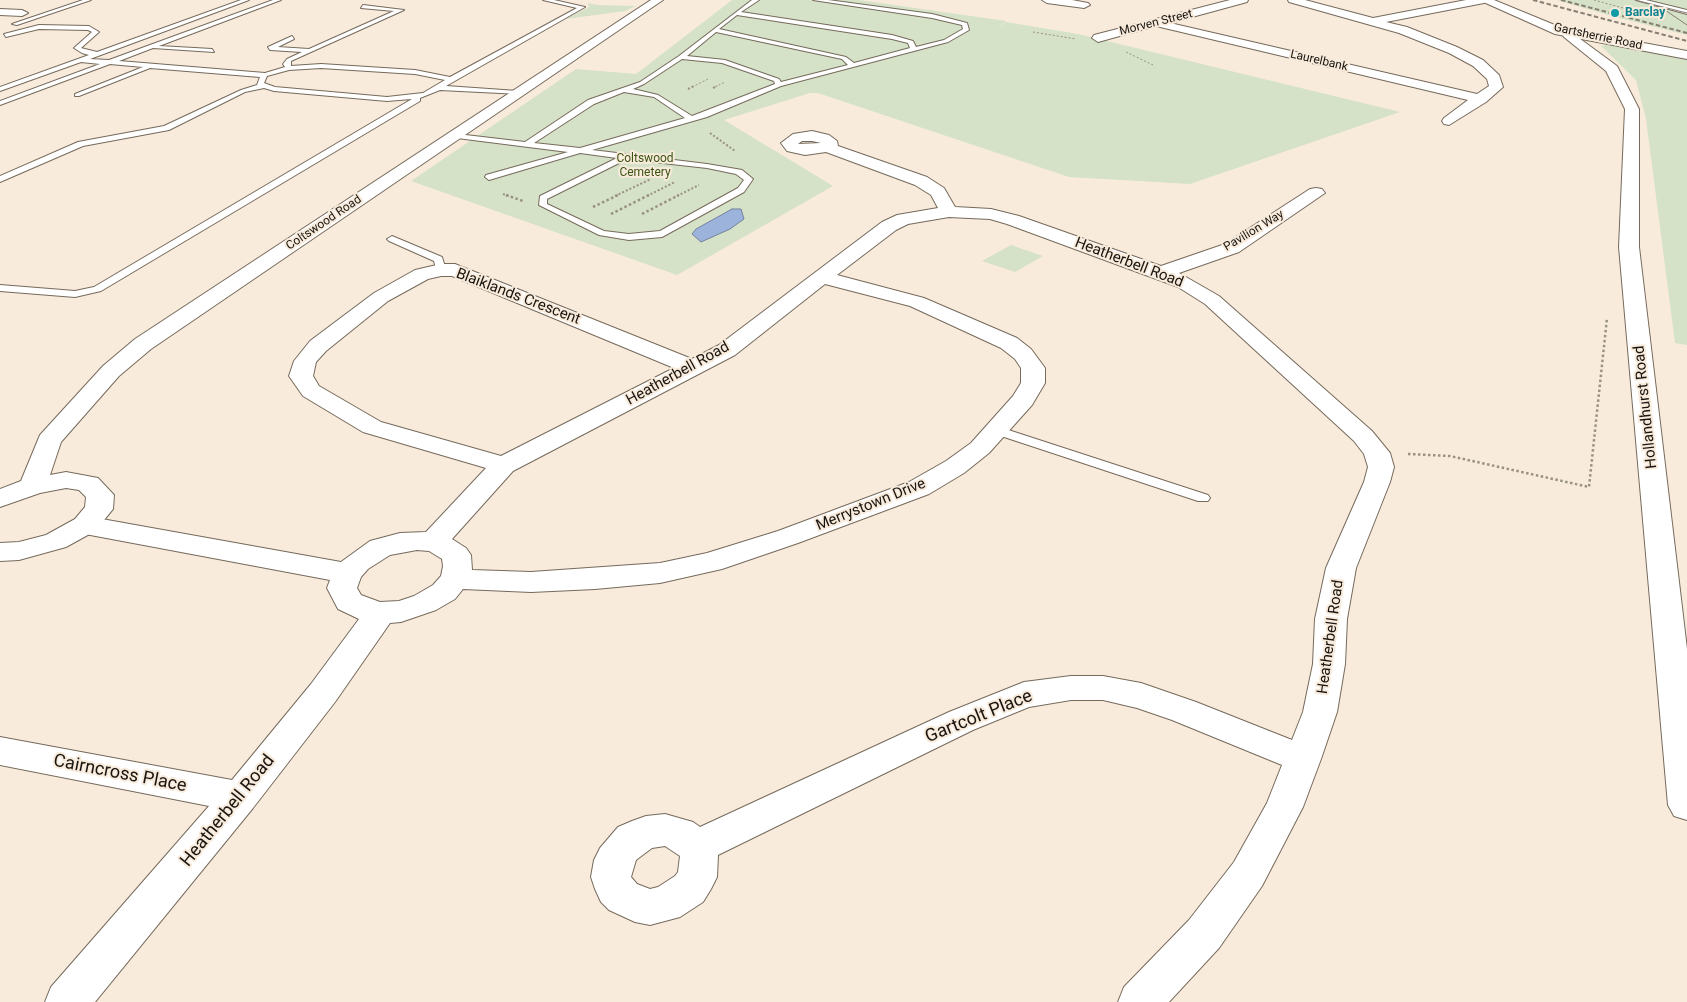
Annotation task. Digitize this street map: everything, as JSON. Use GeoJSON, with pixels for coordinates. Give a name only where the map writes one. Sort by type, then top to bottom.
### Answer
{"type":"FeatureCollection","features":[{"type":"Feature","properties":{"kind":"street","name":"Coltswood Road"},"geometry":{"type":"LineString","coordinates":[[33,486],[49,440],[111,371],[143,344],[658,0]]}},
{"type":"Feature","properties":{"kind":"street"},"geometry":{"type":"LineString","coordinates":[[1047,0],[1084,5]]}},
{"type":"Feature","properties":{"kind":"street","name":"Morven Street"},"geometry":{"type":"LineString","coordinates":[[1098,38],[1244,0]]}},
{"type":"Feature","properties":{"kind":"street"},"geometry":{"type":"LineString","coordinates":[[1292,0],[1374,20],[1426,39],[1478,64],[1494,78],[1496,87],[1448,121]]}},
{"type":"Feature","properties":{"kind":"street"},"geometry":{"type":"LineString","coordinates":[[1374,20],[1484,0]]}},
{"type":"Feature","properties":{"kind":"street","name":"Gartsherrie Road"},"geometry":{"type":"LineString","coordinates":[[1484,0],[1568,34],[1687,55]]}},
{"type":"Feature","properties":{"kind":"street"},"geometry":{"type":"LineString","coordinates":[[0,12],[22,13]]}},
{"type":"Feature","properties":{"kind":"street","name":"Laurelbank"},"geometry":{"type":"LineString","coordinates":[[1156,23],[1481,99]]}},
{"type":"Feature","properties":{"kind":"street","name":"Hollandhurst Road"},"geometry":{"type":"LineString","coordinates":[[1568,34],[1612,69],[1632,109],[1629,247],[1687,805]]}},
{"type":"Feature","properties":{"kind":"street"},"geometry":{"type":"LineString","coordinates":[[827,147],[921,181],[938,192],[949,212]]}},
{"type":"Feature","properties":{"kind":"street","name":"Pavilion Way"},"geometry":{"type":"LineString","coordinates":[[1161,273],[1232,248],[1316,193]]}},
{"type":"Feature","properties":{"kind":"street","name":"Heatherbell Road"},"geometry":{"type":"LineString","coordinates":[[433,542],[504,465],[727,350],[888,226],[903,219],[920,214],[949,212],[991,214],[1014,220],[1161,273],[1185,283],[1212,300],[1363,436],[1377,453],[1381,467],[1378,482],[1341,568],[1331,619],[1329,664],[1320,712],[1284,807],[1248,874],[1204,934],[1140,1002]]}},
{"type":"Feature","properties":{"kind":"street","name":"Blaiklands Crescent"},"geometry":{"type":"LineString","coordinates":[[504,465],[372,427],[311,391],[301,376],[305,361],[318,346],[381,297],[422,274],[441,270],[464,273],[694,368]]}},
{"type":"Feature","properties":{"kind":"street","name":"Merrystown Drive"},"geometry":{"type":"LineString","coordinates":[[454,579],[531,582],[595,580],[660,573],[712,562],[919,488],[955,467],[980,448],[1023,400],[1033,383],[1033,368],[1023,354],[1009,343],[917,302],[820,277]]}},
{"type":"Feature","properties":{"kind":"street"},"geometry":{"type":"LineString","coordinates":[[0,499],[33,486],[66,480],[88,484],[100,495],[99,509],[85,524],[56,541],[19,551],[0,552]]}},
{"type":"Feature","properties":{"kind":"street"},"geometry":{"type":"LineString","coordinates":[[85,524],[347,573]]}},
{"type":"Feature","properties":{"kind":"street"},"geometry":{"type":"LineString","coordinates":[[400,542],[433,542],[446,547],[456,555],[458,566],[454,579],[444,592],[425,603],[401,611],[380,613],[362,609],[349,602],[342,588],[347,573],[358,562],[380,548],[400,542]]}},
{"type":"Feature","properties":{"kind":"street","name":"Heatherbell Road"},"geometry":{"type":"LineString","coordinates":[[66,1002],[240,797],[323,693],[380,613]]}},
{"type":"Feature","properties":{"kind":"street","name":"Gartcolt Place"},"geometry":{"type":"LineString","coordinates":[[696,847],[961,721],[1024,695],[1071,688],[1103,688],[1141,696],[1184,711],[1303,759]]}},
{"type":"Feature","properties":{"kind":"street","name":"Cairncross Place"},"geometry":{"type":"LineString","coordinates":[[0,751],[240,797]]}},
{"type":"Feature","properties":{"kind":"lane"},"geometry":{"type":"LineString","coordinates":[[0,29],[88,0]]}},
{"type":"Feature","properties":{"kind":"lane"},"geometry":{"type":"LineString","coordinates":[[0,89],[246,0]]}},
{"type":"Feature","properties":{"kind":"lane"},"geometry":{"type":"LineString","coordinates":[[0,102],[278,0]]}},
{"type":"Feature","properties":{"kind":"lane"},"geometry":{"type":"LineString","coordinates":[[0,288],[66,294],[97,289],[424,95],[440,88],[450,80],[582,6],[546,0]]}},
{"type":"Feature","properties":{"kind":"lane"},"geometry":{"type":"LineString","coordinates":[[527,144],[591,102],[642,83],[681,57],[736,13],[756,0]]}},
{"type":"Feature","properties":{"kind":"lane"},"geometry":{"type":"LineString","coordinates":[[489,177],[723,109],[779,85],[946,41],[966,30],[966,24],[932,16],[816,0]]}},
{"type":"Feature","properties":{"kind":"lane"},"geometry":{"type":"LineString","coordinates":[[1639,0],[1687,12]]}},
{"type":"Feature","properties":{"kind":"lane"},"geometry":{"type":"LineString","coordinates":[[289,68],[286,64],[289,60],[401,10],[363,7]]}},
{"type":"Feature","properties":{"kind":"lane"},"geometry":{"type":"LineString","coordinates":[[736,13],[892,38],[911,42],[914,48]]}},
{"type":"Feature","properties":{"kind":"lane"},"geometry":{"type":"LineString","coordinates":[[6,35],[39,27],[89,28],[96,32],[77,48],[84,52],[98,54]]}},
{"type":"Feature","properties":{"kind":"lane"},"geometry":{"type":"LineString","coordinates":[[716,30],[844,58],[850,61],[852,66]]}},
{"type":"Feature","properties":{"kind":"lane"},"geometry":{"type":"LineString","coordinates":[[292,38],[270,48],[311,51]]}},
{"type":"Feature","properties":{"kind":"lane"},"geometry":{"type":"LineString","coordinates":[[151,47],[212,51]]}},
{"type":"Feature","properties":{"kind":"lane"},"geometry":{"type":"LineString","coordinates":[[681,57],[723,61],[777,80],[779,85]]}},
{"type":"Feature","properties":{"kind":"lane"},"geometry":{"type":"LineString","coordinates":[[81,60],[265,75],[289,68],[321,66],[415,72],[442,76],[450,80]]}},
{"type":"Feature","properties":{"kind":"lane"},"geometry":{"type":"LineString","coordinates":[[77,95],[150,67]]}},
{"type":"Feature","properties":{"kind":"lane"},"geometry":{"type":"LineString","coordinates":[[263,86],[260,84],[265,75]]}},
{"type":"Feature","properties":{"kind":"lane"},"geometry":{"type":"LineString","coordinates":[[0,179],[81,144],[166,128],[243,91],[263,86],[387,99],[424,95]]}},
{"type":"Feature","properties":{"kind":"lane"},"geometry":{"type":"LineString","coordinates":[[440,88],[518,93]]}},
{"type":"Feature","properties":{"kind":"lane"},"geometry":{"type":"LineString","coordinates":[[621,91],[638,91],[656,96],[691,119]]}},
{"type":"Feature","properties":{"kind":"lane"},"geometry":{"type":"LineString","coordinates":[[457,136],[578,150],[707,166],[739,172],[750,179],[740,190],[662,234],[629,237],[602,232],[543,204],[543,198],[626,156]]}},
{"type":"Feature","properties":{"kind":"lane"},"geometry":{"type":"LineString","coordinates":[[392,239],[439,259],[441,270]]}},
{"type":"Feature","properties":{"kind":"lane"},"geometry":{"type":"LineString","coordinates":[[996,430],[1203,498]]}},
{"type":"Feature","properties":{"kind":"path"},"geometry":{"type":"LineString","coordinates":[[1594,0],[1623,8]]}},
{"type":"Feature","properties":{"kind":"path"},"geometry":{"type":"LineString","coordinates":[[1033,32],[1086,40],[1098,38]]}},
{"type":"Feature","properties":{"kind":"path"},"geometry":{"type":"LineString","coordinates":[[570,218],[683,163]]}},
{"type":"Feature","properties":{"kind":"path"},"geometry":{"type":"LineString","coordinates":[[587,226],[707,166]]}},
{"type":"Feature","properties":{"kind":"path"},"geometry":{"type":"LineString","coordinates":[[497,192],[530,204],[543,204]]}},
{"type":"Feature","properties":{"kind":"path"},"geometry":{"type":"LineString","coordinates":[[1377,453],[1450,456],[1589,487],[1610,290],[1634,292]]}},
{"type":"Feature","properties":{"kind":"green space","name":"Coltswood Cemetery"},"geometry":{"type":"Polygon","coordinates":[[[732,0],[859,0],[1006,21],[994,33],[1006,22],[1078,34],[1400,112],[1190,184],[1069,177],[818,93],[810,93],[724,120],[833,186],[677,275],[411,181],[576,69],[636,74],[732,0]]]}},
{"type":"Feature","properties":{"kind":"green space"},"geometry":{"type":"Polygon","coordinates":[[[1557,0],[1687,0],[1687,35],[1615,17],[1557,0]]]}},
{"type":"Feature","properties":{"kind":"green space"},"geometry":{"type":"Polygon","coordinates":[[[588,3],[636,6],[625,11],[566,19],[589,7],[588,3]]]}},
{"type":"Feature","properties":{"kind":"green space"},"geometry":{"type":"Polygon","coordinates":[[[1607,45],[1687,58],[1687,345],[1675,343],[1646,119],[1636,80],[1601,46],[1607,45]]]}},
{"type":"Feature","properties":{"kind":"green space"},"geometry":{"type":"Polygon","coordinates":[[[1011,245],[1043,256],[1015,272],[982,261],[1011,245]]]}},
{"type":"Feature","properties":{"kind":"water"},"geometry":{"type":"Polygon","coordinates":[[[732,209],[741,209],[744,219],[730,229],[701,242],[692,234],[696,229],[732,209]]]}},
{"type":"Feature","properties":{"kind":"tram line"},"geometry":{"type":"LineString","coordinates":[[1635,0],[1687,13]]}},
{"type":"Feature","properties":{"kind":"tram line"},"geometry":{"type":"LineString","coordinates":[[1665,10],[1687,25]]}},
{"type":"Feature","properties":{"kind":"railway"},"geometry":{"type":"LineString","coordinates":[[1533,0],[1687,41]]}},
{"type":"Feature","properties":{"kind":"railway"},"geometry":{"type":"LineString","coordinates":[[1561,0],[1687,33]]}},
{"type":"Feature","properties":{"kind":"place","name":"Barclay"},"geometry":{"type":"Point","coordinates":[1615,13]}}]}
